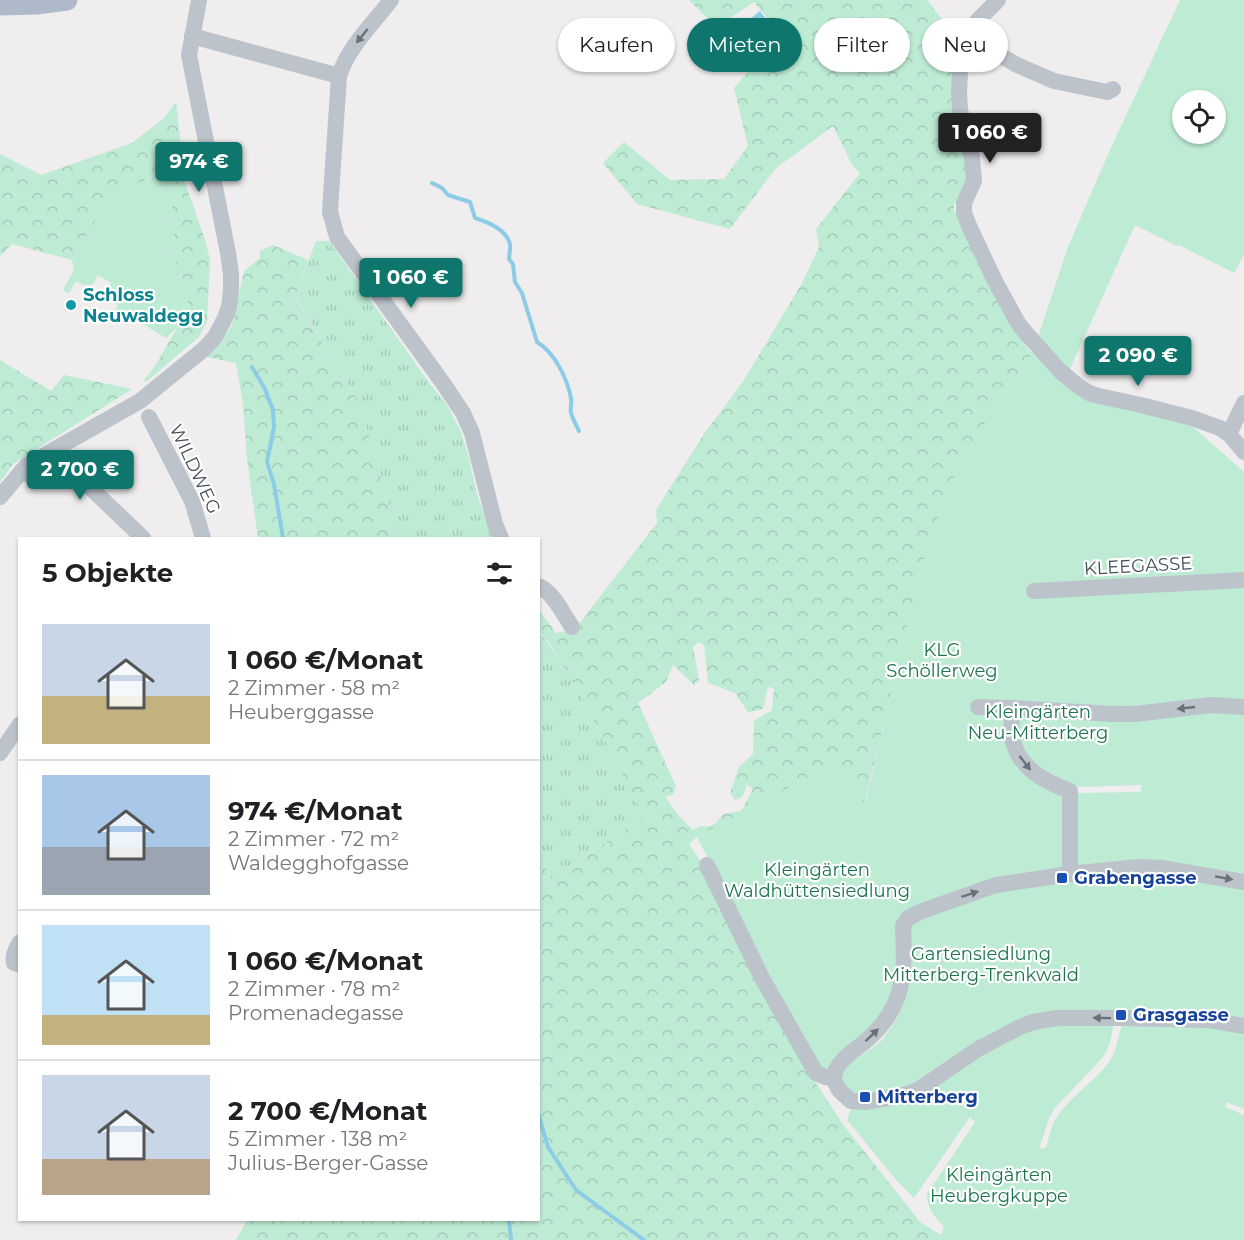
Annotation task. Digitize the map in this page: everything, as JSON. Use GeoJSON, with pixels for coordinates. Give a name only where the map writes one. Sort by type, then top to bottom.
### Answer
{"type":"FeatureCollection","features":[{"type":"Feature","properties":{"kind":"main road"},"geometry":{"type":"LineString","coordinates":[[0,5],[67,0]]}},
{"type":"Feature","properties":{"kind":"street"},"geometry":{"type":"LineString","coordinates":[[0,497],[27,465],[140,401],[204,349],[215,337],[225,318],[229,307],[231,274],[189,55],[198,0]]}},
{"type":"Feature","properties":{"kind":"street"},"geometry":{"type":"LineString","coordinates":[[392,0],[353,48],[339,76],[330,212],[337,237],[463,413],[472,433],[495,524],[501,537]]}},
{"type":"Feature","properties":{"kind":"street"},"geometry":{"type":"LineString","coordinates":[[980,18],[998,0]]}},
{"type":"Feature","properties":{"kind":"street"},"geometry":{"type":"LineString","coordinates":[[192,36],[339,76]]}},
{"type":"Feature","properties":{"kind":"street"},"geometry":{"type":"LineString","coordinates":[[1008,60],[1054,81],[1107,92],[1113,89]]}},
{"type":"Feature","properties":{"kind":"street"},"geometry":{"type":"LineString","coordinates":[[960,72],[960,110],[972,158],[974,181],[964,203],[964,213],[995,281],[1018,323],[1060,371],[1089,393],[1192,418],[1220,428],[1229,434],[1244,452]]}},
{"type":"Feature","properties":{"kind":"street"},"geometry":{"type":"LineString","coordinates":[[1229,434],[1244,403]]}},
{"type":"Feature","properties":{"kind":"street","name":"WILDWEG"},"geometry":{"type":"LineString","coordinates":[[149,417],[192,501],[203,537]]}},
{"type":"Feature","properties":{"kind":"street"},"geometry":{"type":"LineString","coordinates":[[21,472],[36,477],[63,474],[78,476],[142,537]]}},
{"type":"Feature","properties":{"kind":"street","name":"KLEEGASSE"},"geometry":{"type":"LineString","coordinates":[[1034,591],[1244,580]]}},
{"type":"Feature","properties":{"kind":"street"},"geometry":{"type":"LineString","coordinates":[[540,586],[550,594],[572,627]]}},
{"type":"Feature","properties":{"kind":"street"},"geometry":{"type":"LineString","coordinates":[[978,707],[1135,714],[1211,705],[1244,706]]}},
{"type":"Feature","properties":{"kind":"street"},"geometry":{"type":"LineString","coordinates":[[1012,708],[1012,736],[1017,752],[1032,771],[1050,783],[1070,791],[1070,873]]}},
{"type":"Feature","properties":{"kind":"street"},"geometry":{"type":"LineString","coordinates":[[0,753],[18,727]]}},
{"type":"Feature","properties":{"kind":"street"},"geometry":{"type":"LineString","coordinates":[[707,865],[762,978],[816,1073],[825,1077],[833,1077]]}},
{"type":"Feature","properties":{"kind":"street"},"geometry":{"type":"LineString","coordinates":[[1244,882],[1162,868],[1138,867],[1070,873],[996,885],[922,911],[908,918],[903,926],[900,993],[893,1011],[884,1024],[838,1066],[833,1077],[839,1090],[851,1101],[865,1102],[900,1096],[918,1090],[978,1049],[1020,1026],[1057,1018],[1209,1020],[1244,1026]]}},
{"type":"Feature","properties":{"kind":"street"},"geometry":{"type":"LineString","coordinates":[[17,964],[13,959],[18,946]]}},
{"type":"Feature","properties":{"kind":"green space"},"geometry":{"type":"Polygon","coordinates":[[[689,0],[928,0],[941,18],[922,18],[922,72],[953,72],[953,85],[968,174],[954,205],[954,210],[991,286],[1028,349],[1033,353],[973,443],[953,481],[920,573],[864,806],[838,762],[697,837],[689,844],[702,863],[812,1077],[842,1123],[920,1222],[945,1240],[236,1240],[246,1221],[540,1221],[540,857],[555,886],[579,861],[644,816],[586,704],[540,631],[540,611],[556,633],[575,629],[657,523],[656,510],[706,431],[744,380],[802,283],[819,247],[816,229],[860,173],[852,165],[833,126],[776,168],[730,229],[637,204],[603,163],[624,142],[670,180],[724,179],[748,146],[734,88],[748,72],[802,72],[802,18],[767,18],[754,2],[730,18],[707,18],[689,0]],[[699,642],[693,647],[699,680],[694,685],[673,665],[666,682],[638,703],[676,786],[673,795],[665,796],[678,815],[693,830],[700,826],[715,824],[723,814],[741,811],[753,789],[746,784],[742,797],[735,800],[730,793],[739,767],[753,754],[754,721],[772,710],[774,688],[768,687],[763,709],[748,712],[735,693],[708,683],[704,645],[699,642]]]}},
{"type":"Feature","properties":{"kind":"green space"},"geometry":{"type":"Polygon","coordinates":[[[1180,0],[1244,0],[1244,255],[1234,273],[1135,225],[1069,371],[1037,340],[1068,247],[1109,152],[1180,0]]]}},
{"type":"Feature","properties":{"kind":"green space"},"geometry":{"type":"Polygon","coordinates":[[[176,102],[185,182],[210,260],[207,321],[199,337],[146,382],[144,380],[155,366],[188,304],[185,283],[175,261],[170,177],[159,172],[121,190],[98,217],[72,260],[12,244],[0,256],[0,154],[41,175],[132,143],[164,118],[176,102]]]}},
{"type":"Feature","properties":{"kind":"green space"},"geometry":{"type":"Polygon","coordinates":[[[162,171],[167,172],[170,177],[175,261],[185,283],[188,304],[178,326],[166,338],[123,310],[117,320],[111,317],[118,305],[106,294],[111,283],[98,275],[92,285],[83,285],[76,281],[69,293],[63,290],[74,270],[72,260],[98,217],[121,190],[162,171]]]}},
{"type":"Feature","properties":{"kind":"green space"},"geometry":{"type":"Polygon","coordinates":[[[316,241],[329,241],[447,405],[460,430],[476,491],[492,537],[397,537],[359,402],[295,296],[316,241]]]}},
{"type":"Feature","properties":{"kind":"green space"},"geometry":{"type":"Polygon","coordinates":[[[273,245],[308,260],[295,297],[359,402],[397,537],[258,537],[247,459],[243,404],[236,363],[207,357],[222,341],[232,325],[244,271],[260,258],[260,251],[273,245]]]}},
{"type":"Feature","properties":{"kind":"green space"},"geometry":{"type":"Polygon","coordinates":[[[1033,353],[1058,377],[1089,396],[1192,426],[1244,472],[1244,1109],[1226,1102],[1225,1107],[1244,1115],[1244,1240],[945,1240],[941,1235],[944,1226],[932,1212],[927,1194],[975,1122],[970,1117],[914,1198],[897,1181],[847,1120],[855,1097],[844,1089],[839,1081],[840,1074],[845,1067],[880,1042],[900,1011],[909,978],[910,935],[914,920],[951,904],[994,891],[1110,874],[1111,865],[1078,867],[1074,864],[1073,797],[1079,793],[1140,792],[1142,785],[1080,787],[1064,784],[1067,812],[1067,864],[1064,868],[1015,875],[958,892],[911,911],[903,917],[896,926],[893,992],[883,1012],[873,1025],[847,1047],[824,1073],[800,1040],[780,1005],[741,921],[697,837],[838,761],[865,805],[914,597],[937,518],[953,480],[971,447],[1033,353]],[[1162,706],[1133,709],[1111,707],[1105,717],[1160,716],[1162,706]],[[1121,1013],[1034,1016],[1005,1026],[941,1067],[946,1075],[1015,1033],[1032,1026],[1067,1021],[1114,1022],[1110,1043],[1104,1056],[1054,1109],[1039,1149],[1046,1148],[1052,1128],[1062,1109],[1103,1070],[1112,1057],[1123,1023],[1121,1013]]]}},
{"type":"Feature","properties":{"kind":"green space"},"geometry":{"type":"Polygon","coordinates":[[[0,360],[51,391],[64,375],[132,389],[13,464],[0,482],[0,360]]]}},
{"type":"Feature","properties":{"kind":"green space"},"geometry":{"type":"Polygon","coordinates":[[[540,633],[569,674],[644,816],[579,861],[555,886],[540,857],[540,633]]]}},
{"type":"Feature","properties":{"kind":"water"},"geometry":{"type":"Polygon","coordinates":[[[760,11],[765,18],[751,18],[760,11]]]}},
{"type":"Feature","properties":{"kind":"waterway"},"geometry":{"type":"LineString","coordinates":[[432,183],[442,188],[448,195],[470,202],[475,218],[496,227],[508,239],[509,259],[513,264],[515,282],[522,293],[537,342],[555,359],[567,382],[571,398],[571,413],[579,431]]}},
{"type":"Feature","properties":{"kind":"waterway"},"geometry":{"type":"LineString","coordinates":[[252,367],[265,389],[273,410],[274,427],[267,462],[274,484],[283,537]]}},
{"type":"Feature","properties":{"kind":"waterway"},"geometry":{"type":"LineString","coordinates":[[540,1120],[548,1147],[576,1190],[644,1240]]}},
{"type":"Feature","properties":{"kind":"waterway"},"geometry":{"type":"LineString","coordinates":[[509,1221],[511,1240]]}},
{"type":"Feature","properties":{"kind":"place","name":"Schloss Neuwaldegg"},"geometry":{"type":"Point","coordinates":[71,305]}},
{"type":"Feature","properties":{"kind":"place","name":"Grabengasse"},"geometry":{"type":"Point","coordinates":[1062,878]}},
{"type":"Feature","properties":{"kind":"place","name":"Grasgasse"},"geometry":{"type":"Point","coordinates":[1121,1015]}},
{"type":"Feature","properties":{"kind":"place","name":"Mitterberg"},"geometry":{"type":"Point","coordinates":[865,1097]}},
{"type":"Feature","properties":{"kind":"park label","name":"KLG Schöllerweg"},"geometry":{"type":"Point","coordinates":[942,660]}},
{"type":"Feature","properties":{"kind":"park label","name":"Kleingärten Neu-Mitterberg"},"geometry":{"type":"Point","coordinates":[1038,722]}},
{"type":"Feature","properties":{"kind":"park label","name":"Kleingärten Waldhüttensiedlung"},"geometry":{"type":"Point","coordinates":[817,880]}},
{"type":"Feature","properties":{"kind":"park label","name":"Gartensiedlung Mitterberg-Trenkwald"},"geometry":{"type":"Point","coordinates":[981,964]}},
{"type":"Feature","properties":{"kind":"park label","name":"Kleingärten Heubergkuppe"},"geometry":{"type":"Point","coordinates":[999,1185]}}]}
